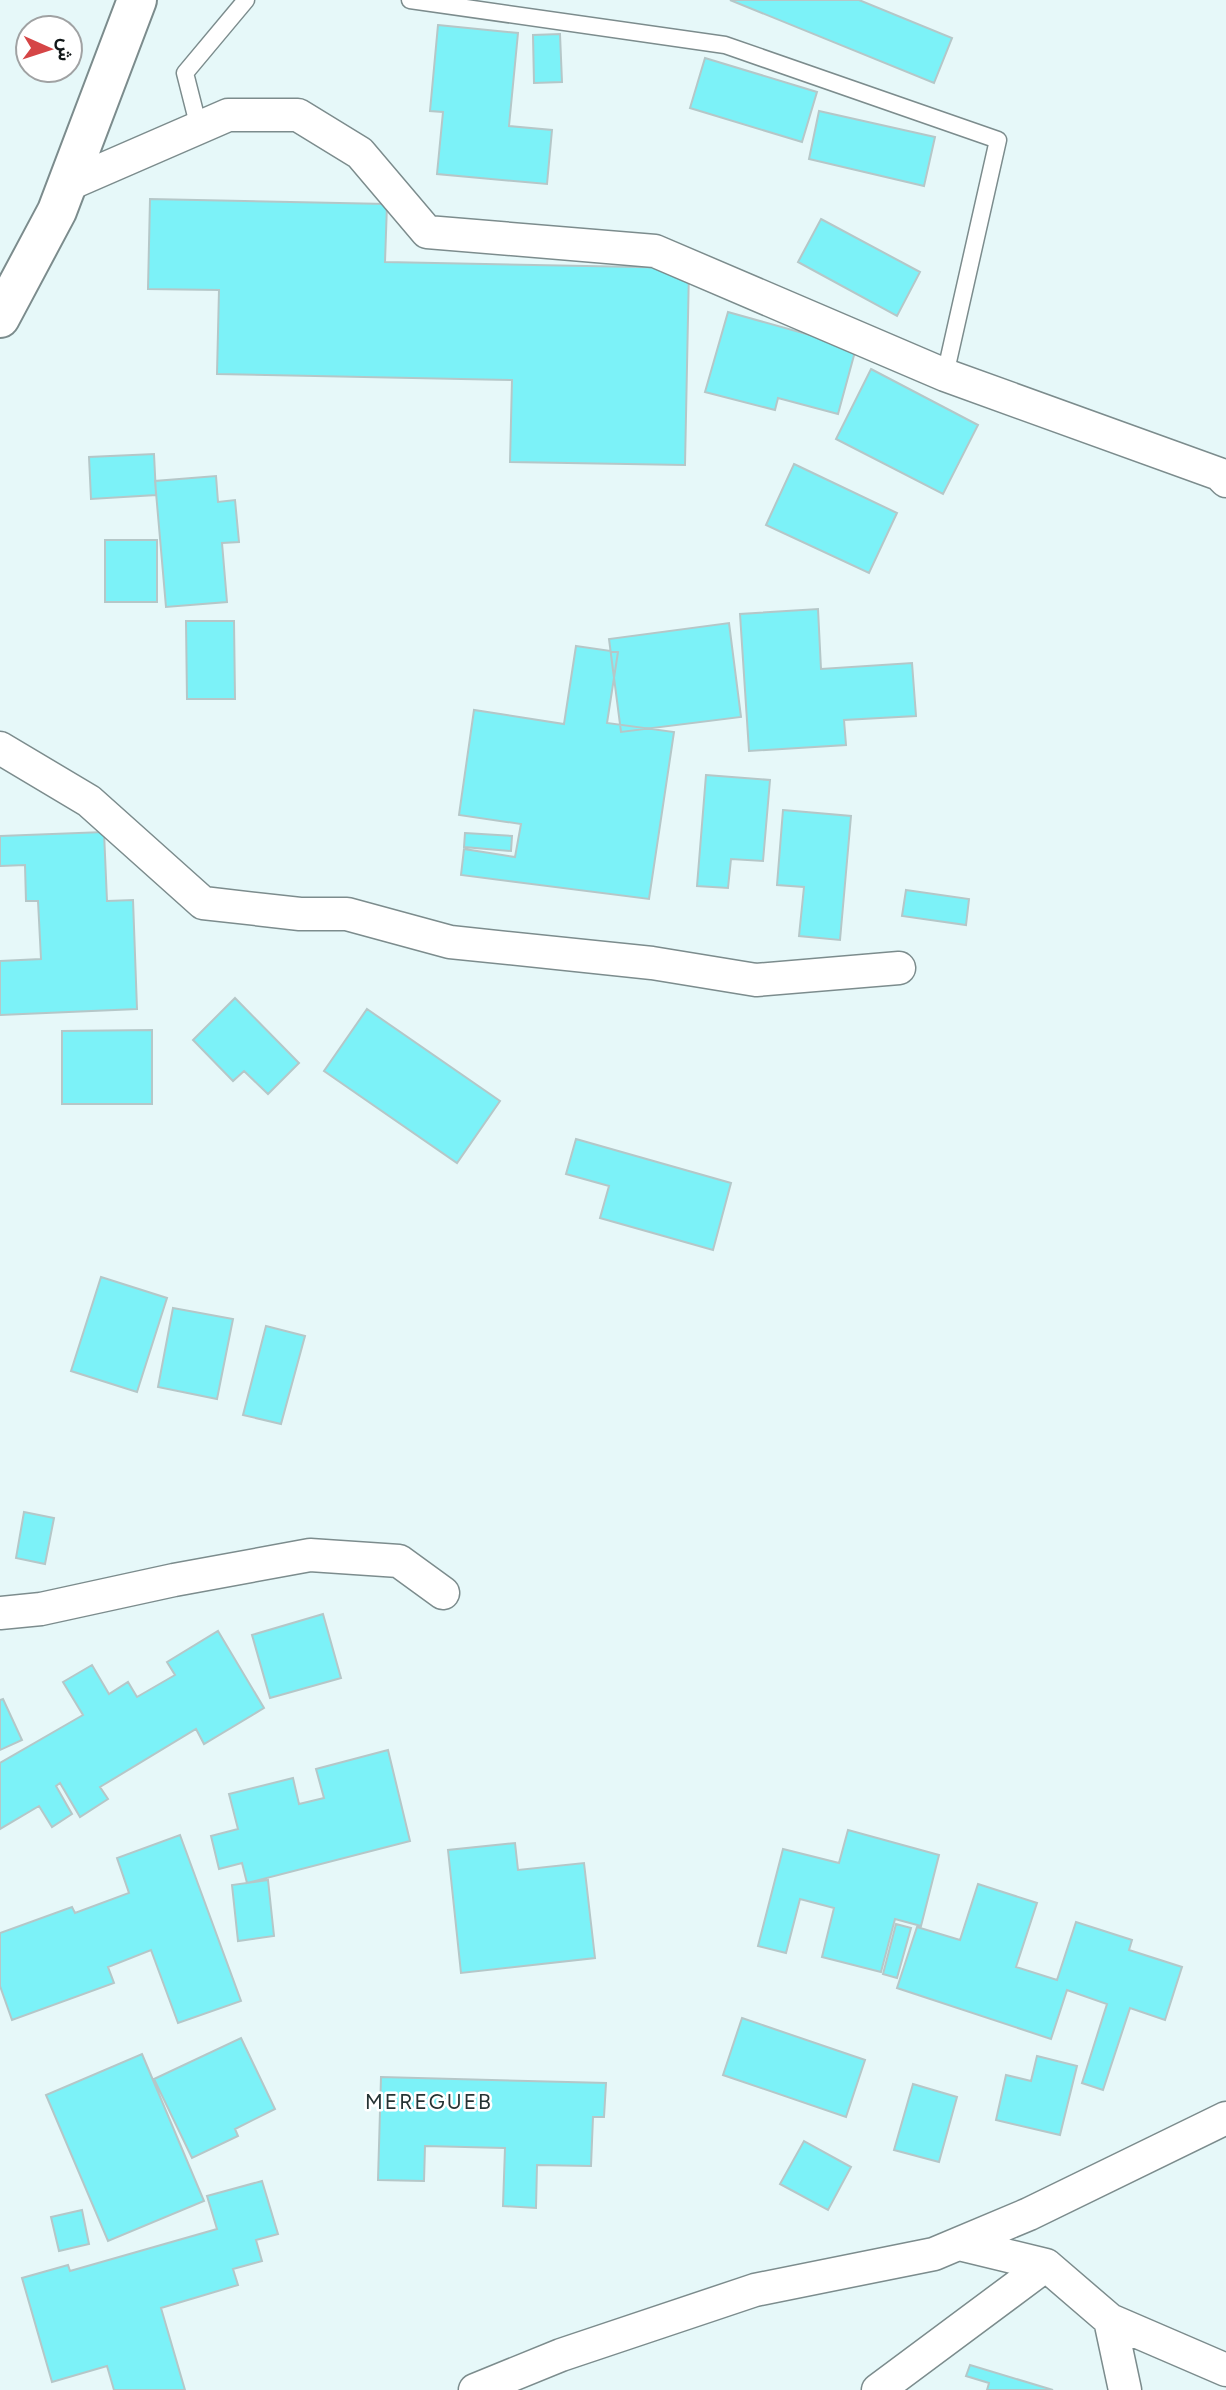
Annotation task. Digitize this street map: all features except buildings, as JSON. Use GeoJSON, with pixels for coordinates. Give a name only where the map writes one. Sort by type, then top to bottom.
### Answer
{"type":"FeatureCollection","features":[{"type":"Feature","properties":{"kind":"street"},"geometry":{"type":"LineString","coordinates":[[0,318],[57,211],[137,0]]}},
{"type":"Feature","properties":{"kind":"street"},"geometry":{"type":"LineString","coordinates":[[67,185],[228,115],[298,115],[360,153],[427,232],[655,251],[945,375],[1219,474],[1226,481]]}},
{"type":"Feature","properties":{"kind":"street"},"geometry":{"type":"LineString","coordinates":[[0,748],[89,801],[203,903],[277,912],[347,914],[450,942],[652,963],[757,980],[899,968]]}},
{"type":"Feature","properties":{"kind":"street"},"geometry":{"type":"LineString","coordinates":[[0,1614],[41,1609],[174,1580],[310,1556],[398,1561],[443,1593]]}},
{"type":"Feature","properties":{"kind":"street"},"geometry":{"type":"LineString","coordinates":[[475,2390],[561,2355],[755,2290],[934,2254],[1029,2214],[1226,2118]]}},
{"type":"Feature","properties":{"kind":"street"},"geometry":{"type":"LineString","coordinates":[[959,2244],[1046,2265],[1110,2320],[1226,2370]]}},
{"type":"Feature","properties":{"kind":"street"},"geometry":{"type":"LineString","coordinates":[[878,2390],[1046,2265]]}},
{"type":"Feature","properties":{"kind":"street"},"geometry":{"type":"LineString","coordinates":[[1110,2320],[1125,2390]]}},
{"type":"Feature","properties":{"kind":"lane"},"geometry":{"type":"LineString","coordinates":[[199,128],[185,73],[246,0]]}},
{"type":"Feature","properties":{"kind":"lane"},"geometry":{"type":"LineString","coordinates":[[410,0],[725,45],[998,140],[945,375]]}},
{"type":"Feature","properties":{"kind":"district","name":"MEREGUEB"},"geometry":{"type":"Point","coordinates":[429,2102]}}]}
